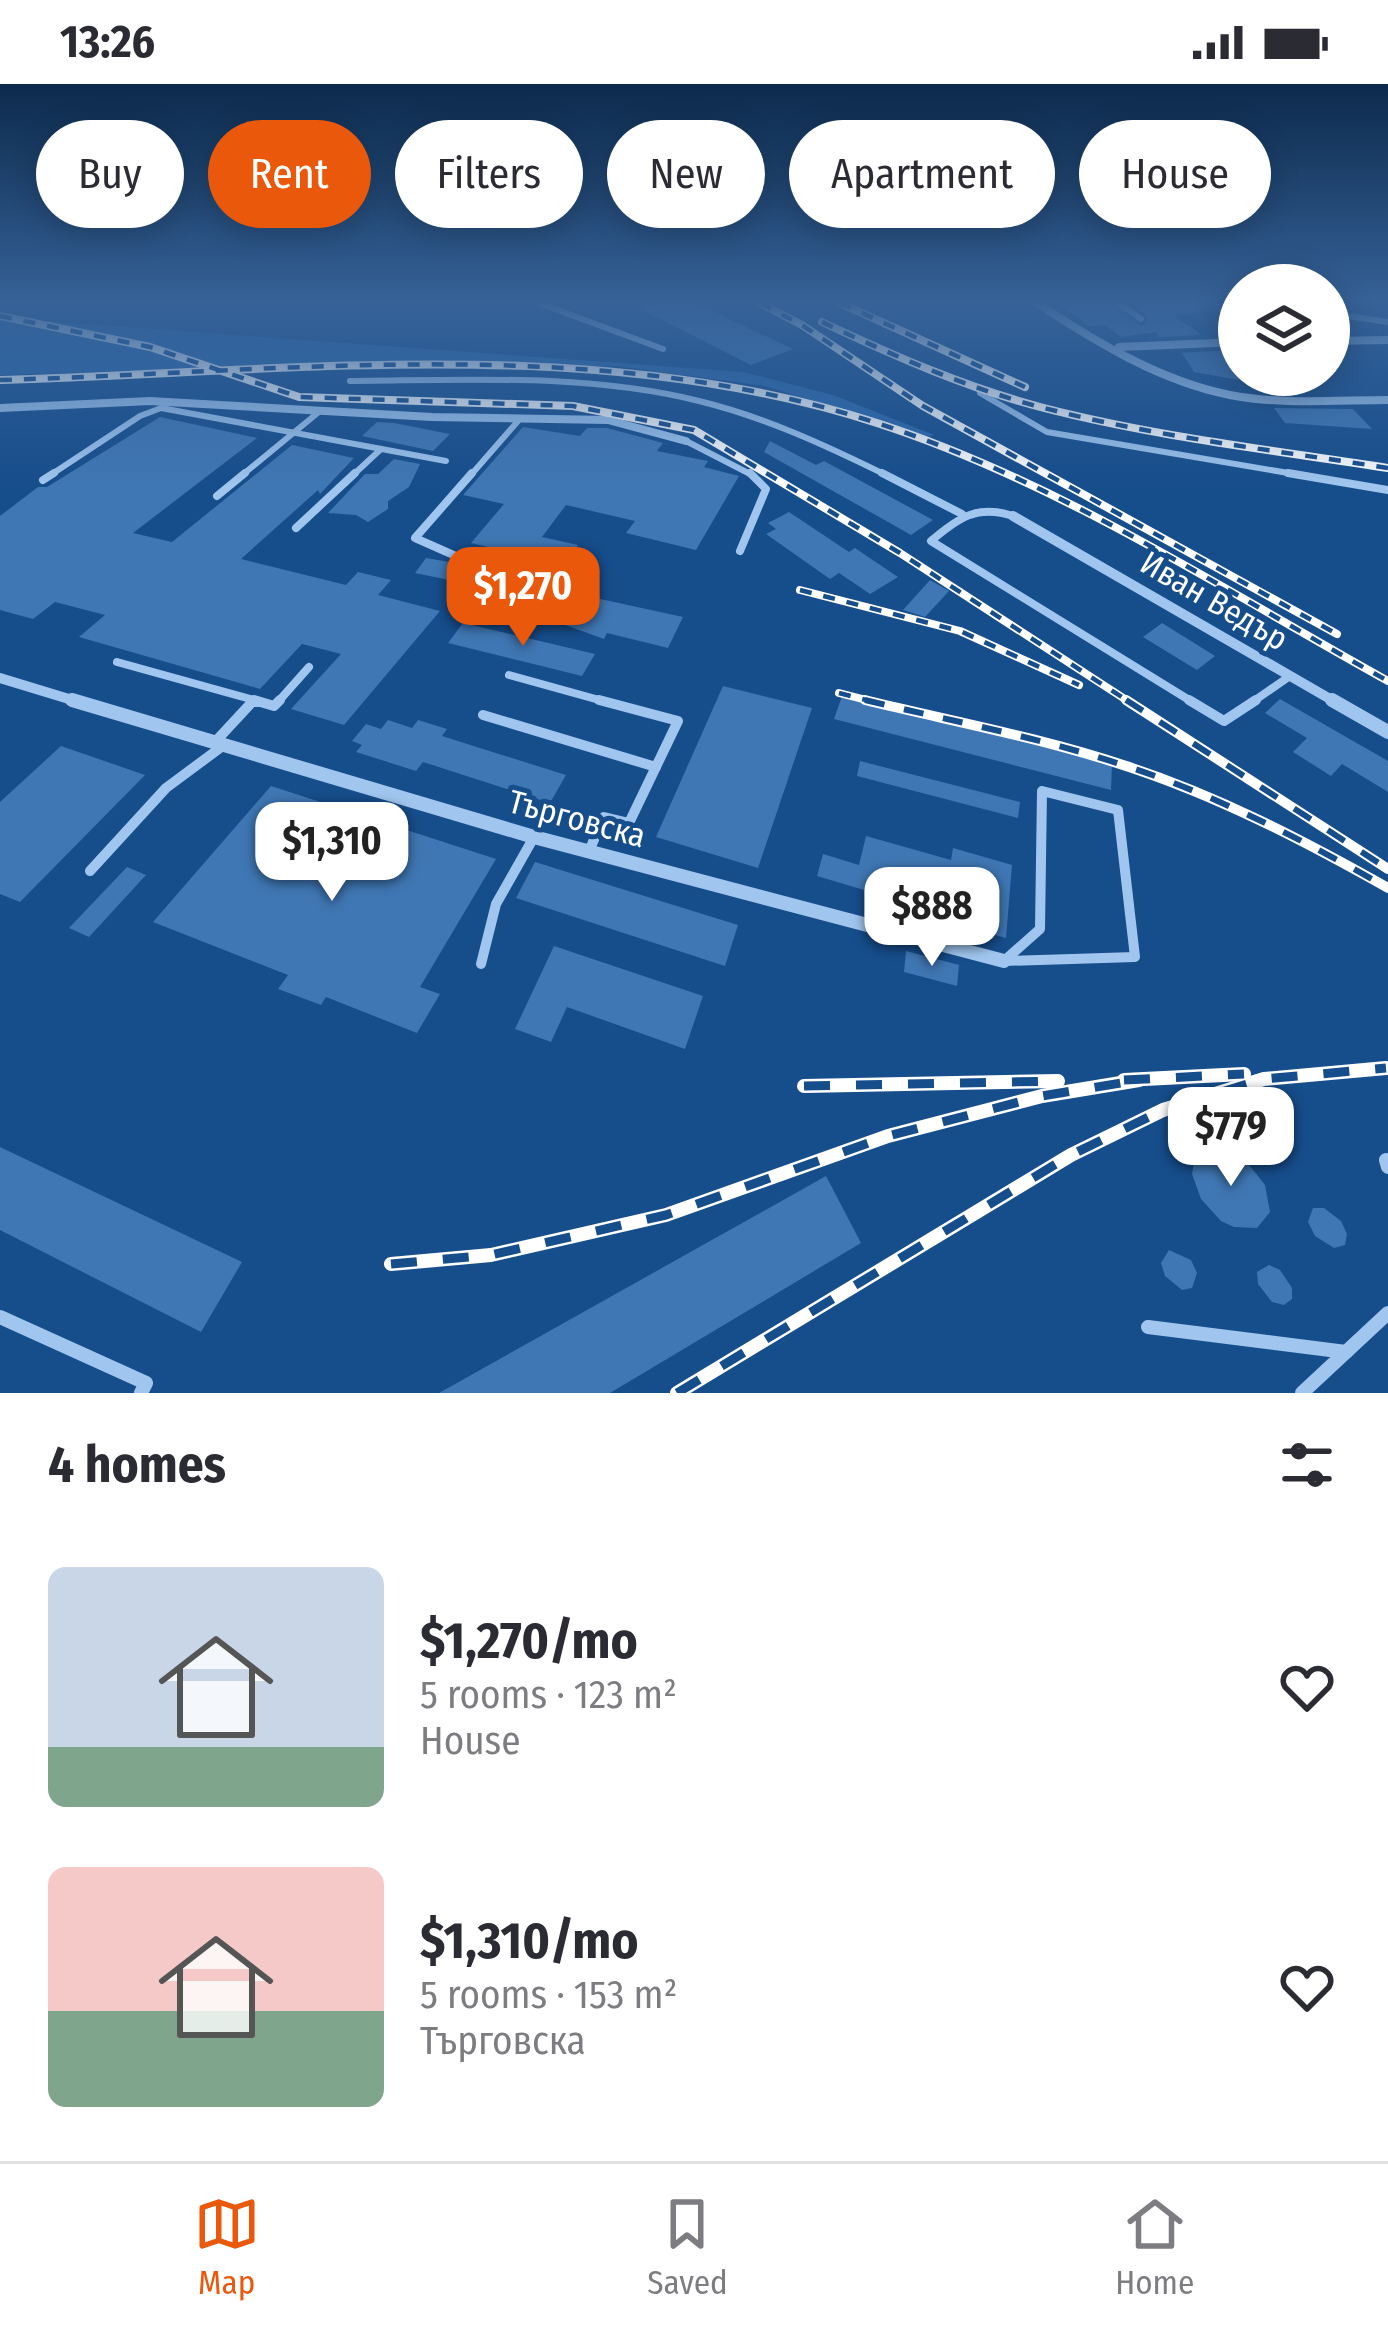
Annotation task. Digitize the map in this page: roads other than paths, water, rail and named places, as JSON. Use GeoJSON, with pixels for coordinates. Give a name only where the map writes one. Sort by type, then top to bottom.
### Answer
{"type":"FeatureCollection","features":[{"type":"Feature","properties":{"kind":"street"},"geometry":{"type":"LineString","coordinates":[[1148,364],[1207,390],[1232,395],[1268,400],[1388,400]]}},
{"type":"Feature","properties":{"kind":"street"},"geometry":{"type":"LineString","coordinates":[[0,408],[150,401],[518,421],[608,420],[686,441]]}},
{"type":"Feature","properties":{"kind":"street","name":"Иван Ведър"},"geometry":{"type":"LineString","coordinates":[[1013,516],[1388,732]]}},
{"type":"Feature","properties":{"kind":"street","name":"Търговска"},"geometry":{"type":"LineString","coordinates":[[0,678],[534,837],[1004,961]]}},
{"type":"Feature","properties":{"kind":"lane"},"geometry":{"type":"LineString","coordinates":[[350,381],[550,382],[665,393],[746,415],[885,474],[962,514]]}},
{"type":"Feature","properties":{"kind":"lane"},"geometry":{"type":"LineString","coordinates":[[980,393],[1047,432],[1388,490]]}},
{"type":"Feature","properties":{"kind":"lane"},"geometry":{"type":"LineString","coordinates":[[43,480],[140,416],[161,408],[446,461]]}},
{"type":"Feature","properties":{"kind":"lane"},"geometry":{"type":"LineString","coordinates":[[217,496],[320,411]]}},
{"type":"Feature","properties":{"kind":"lane"},"geometry":{"type":"LineString","coordinates":[[458,557],[415,538],[518,421]]}},
{"type":"Feature","properties":{"kind":"lane"},"geometry":{"type":"LineString","coordinates":[[686,441],[752,474],[766,489],[740,551]]}},
{"type":"Feature","properties":{"kind":"lane"},"geometry":{"type":"LineString","coordinates":[[296,528],[380,449]]}},
{"type":"Feature","properties":{"kind":"lane"},"geometry":{"type":"LineString","coordinates":[[1013,516],[982,507],[962,514],[931,542],[1224,722],[1290,676]]}},
{"type":"Feature","properties":{"kind":"lane"},"geometry":{"type":"LineString","coordinates":[[117,662],[274,706],[309,667]]}},
{"type":"Feature","properties":{"kind":"lane"},"geometry":{"type":"LineString","coordinates":[[509,675],[678,721],[629,823],[604,818],[589,851]]}},
{"type":"Feature","properties":{"kind":"lane"},"geometry":{"type":"LineString","coordinates":[[89,871],[166,788],[219,743],[254,700]]}},
{"type":"Feature","properties":{"kind":"lane"},"geometry":{"type":"LineString","coordinates":[[483,715],[656,767]]}},
{"type":"Feature","properties":{"kind":"lane"},"geometry":{"type":"LineString","coordinates":[[1042,791],[1118,810],[1135,957],[1004,961],[1040,929],[1042,791]]}},
{"type":"Feature","properties":{"kind":"lane"},"geometry":{"type":"LineString","coordinates":[[481,964],[496,904],[534,837]]}},
{"type":"Feature","properties":{"kind":"lane"},"geometry":{"type":"LineString","coordinates":[[1302,1393],[1388,1313]]}},
{"type":"Feature","properties":{"kind":"lane"},"geometry":{"type":"LineString","coordinates":[[0,1317],[146,1383],[140,1393]]}},
{"type":"Feature","properties":{"kind":"lane"},"geometry":{"type":"LineString","coordinates":[[1148,1327],[1346,1352]]}},
{"type":"Feature","properties":{"kind":"railway"},"geometry":{"type":"LineString","coordinates":[[201,364],[221,371]]}},
{"type":"Feature","properties":{"kind":"railway"},"geometry":{"type":"LineString","coordinates":[[221,371],[437,364]]}},
{"type":"Feature","properties":{"kind":"railway"},"geometry":{"type":"LineString","coordinates":[[445,364],[662,377],[771,395],[877,423],[944,447],[1075,506],[1388,681]]}},
{"type":"Feature","properties":{"kind":"railway"},"geometry":{"type":"LineString","coordinates":[[860,364],[923,406],[1337,634]]}},
{"type":"Feature","properties":{"kind":"railway"},"geometry":{"type":"LineString","coordinates":[[917,364],[987,391],[1087,418],[1388,468]]}},
{"type":"Feature","properties":{"kind":"railway"},"geometry":{"type":"LineString","coordinates":[[975,364],[1025,387]]}},
{"type":"Feature","properties":{"kind":"railway"},"geometry":{"type":"LineString","coordinates":[[0,380],[221,371]]}},
{"type":"Feature","properties":{"kind":"railway"},"geometry":{"type":"LineString","coordinates":[[221,371],[299,397],[573,406],[694,430],[900,553],[1131,703]]}},
{"type":"Feature","properties":{"kind":"railway"},"geometry":{"type":"LineString","coordinates":[[800,590],[960,631],[1079,685]]}},
{"type":"Feature","properties":{"kind":"railway"},"geometry":{"type":"LineString","coordinates":[[839,693],[878,703]]}},
{"type":"Feature","properties":{"kind":"railway"},"geometry":{"type":"LineString","coordinates":[[865,700],[1059,746],[1158,777],[1258,820],[1388,888]]}},
{"type":"Feature","properties":{"kind":"railway"},"geometry":{"type":"LineString","coordinates":[[1126,700],[1388,869]]}},
{"type":"Feature","properties":{"kind":"railway"},"geometry":{"type":"LineString","coordinates":[[677,1393],[1071,1155],[1163,1110],[1264,1079],[1386,1068]]}},
{"type":"Feature","properties":{"kind":"railway"},"geometry":{"type":"LineString","coordinates":[[1124,1080],[1244,1074]]}},
{"type":"Feature","properties":{"kind":"railway"},"geometry":{"type":"LineString","coordinates":[[391,1264],[491,1255],[666,1215],[888,1136],[1042,1096],[1139,1080]]}},
{"type":"Feature","properties":{"kind":"railway"},"geometry":{"type":"LineString","coordinates":[[804,1086],[1058,1081]]}}]}
